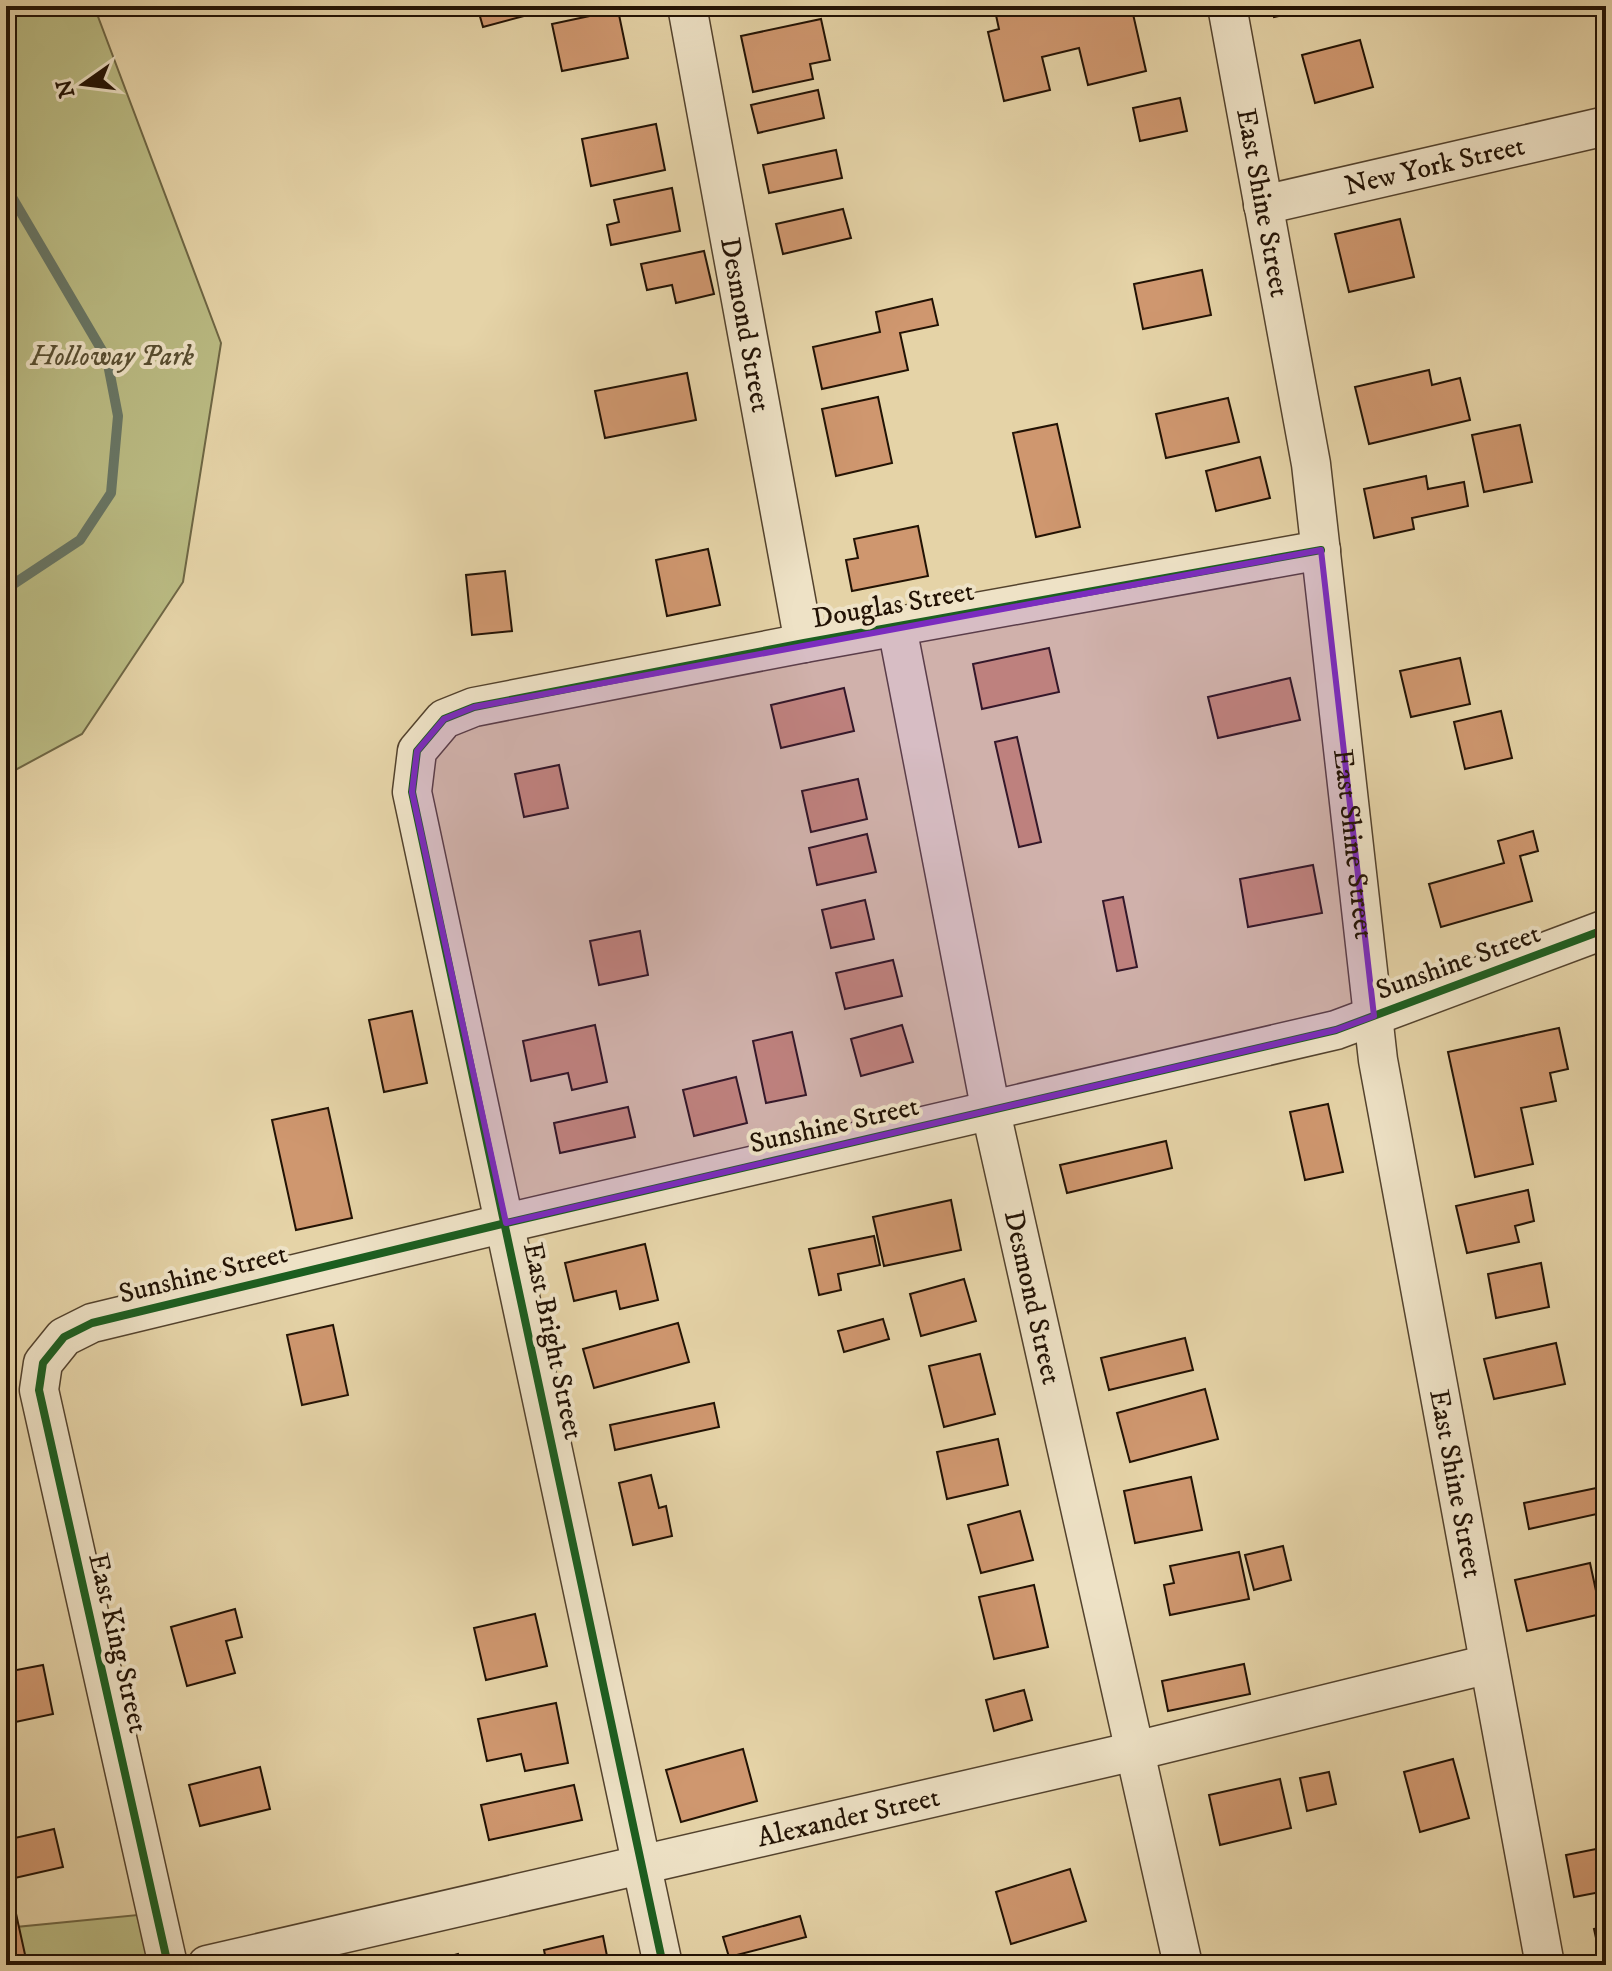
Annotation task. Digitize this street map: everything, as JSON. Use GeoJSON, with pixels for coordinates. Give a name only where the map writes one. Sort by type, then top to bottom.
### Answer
{"type":"FeatureCollection","features":[{"type":"Feature","properties":{"kind":"street","name":"Desmond Street"},"geometry":{"type":"LineString","coordinates":[[687,6],[804,643]]}},
{"type":"Feature","properties":{"kind":"street","name":"East Shine Street"},"geometry":{"type":"LineString","coordinates":[[1227,6],[1311,464],[1378,1060],[1545,1965]]}},
{"type":"Feature","properties":{"kind":"street","name":"New York Street"},"geometry":{"type":"LineString","coordinates":[[1263,205],[1606,126]]}},
{"type":"Feature","properties":{"kind":"street","name":"Douglas Street"},"geometry":{"type":"LineString","coordinates":[[474,707],[804,643],[1321,550]]}},
{"type":"Feature","properties":{"kind":"street","name":"Desmond Street"},"geometry":{"type":"LineString","coordinates":[[897,627],[991,1112],[1183,1965]]}},
{"type":"Feature","properties":{"kind":"street","name":"East Bright Street"},"geometry":{"type":"LineString","coordinates":[[474,707],[444,719],[417,751],[412,792],[663,1965]]}},
{"type":"Feature","properties":{"kind":"street","name":"Sunshine Street"},"geometry":{"type":"LineString","coordinates":[[64,1337],[92,1323],[506,1223],[1336,1030],[1606,929]]}},
{"type":"Feature","properties":{"kind":"street","name":"East King Street"},"geometry":{"type":"LineString","coordinates":[[64,1337],[43,1363],[39,1390],[168,1965]]}},
{"type":"Feature","properties":{"kind":"street","name":"Alexander Street"},"geometry":{"type":"LineString","coordinates":[[207,1965],[1135,1751],[1489,1664]]}},
{"type":"Feature","properties":{"kind":"highlighted area"},"geometry":{"type":"Polygon","coordinates":[[[1321,550],[1374,1016],[1336,1030],[506,1223],[412,792],[417,751],[444,719],[474,707],[1321,550]]]}},
{"type":"Feature","properties":{"kind":"green space","name":"Holloway Park"},"geometry":{"type":"Polygon","coordinates":[[[6,6],[94,6],[221,343],[183,582],[82,734],[6,775],[6,6]]]}},
{"type":"Feature","properties":{"kind":"green space"},"geometry":{"type":"Polygon","coordinates":[[[158,1913],[167,1965],[6,1965],[6,1928],[158,1913]]]}},
{"type":"Feature","properties":{"kind":"building"},"geometry":{"type":"Polygon","coordinates":[[[477,6],[553,6],[554,8],[483,27],[477,6]]]}},
{"type":"Feature","properties":{"kind":"building"},"geometry":{"type":"Polygon","coordinates":[[[994,6],[1154,6],[1155,9],[1133,14],[1146,71],[1088,85],[1079,48],[1042,57],[1050,90],[1004,101],[988,32],[999,29],[994,6]]]}},
{"type":"Feature","properties":{"kind":"building"},"geometry":{"type":"Polygon","coordinates":[[[1271,6],[1324,6],[1274,17],[1271,6]]]}},
{"type":"Feature","properties":{"kind":"building"},"geometry":{"type":"Polygon","coordinates":[[[618,10],[628,58],[562,71],[552,24],[618,10]]]}},
{"type":"Feature","properties":{"kind":"building"},"geometry":{"type":"Polygon","coordinates":[[[821,19],[830,60],[810,64],[813,79],[753,92],[741,36],[821,19]]]}},
{"type":"Feature","properties":{"kind":"building"},"geometry":{"type":"Polygon","coordinates":[[[1360,40],[1373,87],[1315,103],[1302,55],[1360,40]]]}},
{"type":"Feature","properties":{"kind":"building"},"geometry":{"type":"Polygon","coordinates":[[[818,90],[824,118],[758,133],[751,105],[818,90]]]}},
{"type":"Feature","properties":{"kind":"building"},"geometry":{"type":"Polygon","coordinates":[[[1180,98],[1187,131],[1140,141],[1133,108],[1180,98]]]}},
{"type":"Feature","properties":{"kind":"building"},"geometry":{"type":"Polygon","coordinates":[[[656,124],[665,170],[591,186],[582,139],[656,124]]]}},
{"type":"Feature","properties":{"kind":"building"},"geometry":{"type":"Polygon","coordinates":[[[836,150],[842,178],[769,193],[763,165],[836,150]]]}},
{"type":"Feature","properties":{"kind":"building"},"geometry":{"type":"Polygon","coordinates":[[[672,188],[680,231],[611,245],[607,225],[619,222],[614,200],[672,188]]]}},
{"type":"Feature","properties":{"kind":"building"},"geometry":{"type":"Polygon","coordinates":[[[843,209],[851,238],[783,254],[776,224],[843,209]]]}},
{"type":"Feature","properties":{"kind":"building"},"geometry":{"type":"Polygon","coordinates":[[[1400,219],[1414,277],[1349,292],[1335,234],[1400,219]]]}},
{"type":"Feature","properties":{"kind":"building"},"geometry":{"type":"Polygon","coordinates":[[[704,251],[714,294],[676,303],[672,285],[647,290],[641,264],[704,251]]]}},
{"type":"Feature","properties":{"kind":"building"},"geometry":{"type":"Polygon","coordinates":[[[1202,270],[1211,315],[1143,329],[1134,284],[1202,270]]]}},
{"type":"Feature","properties":{"kind":"building"},"geometry":{"type":"Polygon","coordinates":[[[932,299],[938,325],[900,333],[908,370],[822,389],[813,347],[880,332],[876,312],[932,299]]]}},
{"type":"Feature","properties":{"kind":"building"},"geometry":{"type":"Polygon","coordinates":[[[1429,370],[1432,385],[1460,378],[1470,420],[1369,444],[1355,387],[1429,370]]]}},
{"type":"Feature","properties":{"kind":"building"},"geometry":{"type":"Polygon","coordinates":[[[687,373],[696,420],[605,438],[595,391],[687,373]]]}},
{"type":"Feature","properties":{"kind":"building"},"geometry":{"type":"Polygon","coordinates":[[[878,397],[892,463],[836,476],[822,409],[878,397]]]}},
{"type":"Feature","properties":{"kind":"building"},"geometry":{"type":"Polygon","coordinates":[[[1228,398],[1239,442],[1166,458],[1156,414],[1228,398]]]}},
{"type":"Feature","properties":{"kind":"building"},"geometry":{"type":"Polygon","coordinates":[[[1057,424],[1080,527],[1036,537],[1013,433],[1057,424]]]}},
{"type":"Feature","properties":{"kind":"building"},"geometry":{"type":"Polygon","coordinates":[[[1520,425],[1532,482],[1484,492],[1472,435],[1520,425]]]}},
{"type":"Feature","properties":{"kind":"building"},"geometry":{"type":"Polygon","coordinates":[[[1260,457],[1270,498],[1216,511],[1206,471],[1260,457]]]}},
{"type":"Feature","properties":{"kind":"building"},"geometry":{"type":"Polygon","coordinates":[[[1426,476],[1428,489],[1464,482],[1468,506],[1412,518],[1414,529],[1374,538],[1364,489],[1426,476]]]}},
{"type":"Feature","properties":{"kind":"building"},"geometry":{"type":"Polygon","coordinates":[[[918,526],[928,576],[852,591],[846,560],[858,558],[854,539],[918,526]]]}},
{"type":"Feature","properties":{"kind":"building"},"geometry":{"type":"Polygon","coordinates":[[[708,549],[720,605],[667,616],[656,560],[708,549]]]}},
{"type":"Feature","properties":{"kind":"building"},"geometry":{"type":"Polygon","coordinates":[[[505,571],[512,631],[472,635],[466,575],[505,571]]]}},
{"type":"Feature","properties":{"kind":"building"},"geometry":{"type":"Polygon","coordinates":[[[1049,648],[1059,692],[982,709],[973,664],[1049,648]]]}},
{"type":"Feature","properties":{"kind":"building"},"geometry":{"type":"Polygon","coordinates":[[[1460,658],[1470,704],[1411,717],[1400,671],[1460,658]]]}},
{"type":"Feature","properties":{"kind":"building"},"geometry":{"type":"Polygon","coordinates":[[[1290,678],[1300,720],[1218,738],[1208,697],[1290,678]]]}},
{"type":"Feature","properties":{"kind":"building"},"geometry":{"type":"Polygon","coordinates":[[[844,688],[854,731],[781,748],[771,705],[844,688]]]}},
{"type":"Feature","properties":{"kind":"building"},"geometry":{"type":"Polygon","coordinates":[[[1501,711],[1512,758],[1465,769],[1454,722],[1501,711]]]}},
{"type":"Feature","properties":{"kind":"building"},"geometry":{"type":"Polygon","coordinates":[[[1017,737],[1041,842],[1019,847],[995,742],[1017,737]]]}},
{"type":"Feature","properties":{"kind":"building"},"geometry":{"type":"Polygon","coordinates":[[[559,765],[568,808],[524,817],[515,774],[559,765]]]}},
{"type":"Feature","properties":{"kind":"building"},"geometry":{"type":"Polygon","coordinates":[[[858,779],[867,819],[811,832],[802,791],[858,779]]]}},
{"type":"Feature","properties":{"kind":"building"},"geometry":{"type":"Polygon","coordinates":[[[1533,831],[1538,851],[1520,856],[1532,901],[1441,927],[1429,884],[1504,863],[1498,841],[1533,831]]]}},
{"type":"Feature","properties":{"kind":"building"},"geometry":{"type":"Polygon","coordinates":[[[867,834],[876,872],[817,885],[809,848],[867,834]]]}},
{"type":"Feature","properties":{"kind":"building"},"geometry":{"type":"Polygon","coordinates":[[[1313,865],[1322,913],[1248,927],[1240,879],[1313,865]]]}},
{"type":"Feature","properties":{"kind":"building"},"geometry":{"type":"Polygon","coordinates":[[[1123,897],[1137,967],[1117,971],[1103,901],[1123,897]]]}},
{"type":"Feature","properties":{"kind":"building"},"geometry":{"type":"Polygon","coordinates":[[[865,900],[874,939],[831,948],[822,910],[865,900]]]}},
{"type":"Feature","properties":{"kind":"building"},"geometry":{"type":"Polygon","coordinates":[[[640,931],[648,975],[599,985],[590,941],[640,931]]]}},
{"type":"Feature","properties":{"kind":"building"},"geometry":{"type":"Polygon","coordinates":[[[893,960],[902,996],[845,1009],[836,973],[893,960]]]}},
{"type":"Feature","properties":{"kind":"building"},"geometry":{"type":"Polygon","coordinates":[[[412,1011],[427,1083],[384,1092],[369,1020],[412,1011]]]}},
{"type":"Feature","properties":{"kind":"building"},"geometry":{"type":"Polygon","coordinates":[[[595,1025],[607,1082],[572,1090],[568,1073],[531,1081],[523,1041],[595,1025]]]}},
{"type":"Feature","properties":{"kind":"building"},"geometry":{"type":"Polygon","coordinates":[[[902,1025],[913,1062],[861,1076],[851,1039],[902,1025]]]}},
{"type":"Feature","properties":{"kind":"building"},"geometry":{"type":"Polygon","coordinates":[[[1559,1028],[1568,1069],[1550,1073],[1556,1101],[1521,1108],[1533,1164],[1475,1177],[1448,1052],[1559,1028]]]}},
{"type":"Feature","properties":{"kind":"building"},"geometry":{"type":"Polygon","coordinates":[[[792,1032],[806,1095],[766,1103],[753,1041],[792,1032]]]}},
{"type":"Feature","properties":{"kind":"building"},"geometry":{"type":"Polygon","coordinates":[[[736,1077],[747,1123],[694,1136],[683,1090],[736,1077]]]}},
{"type":"Feature","properties":{"kind":"building"},"geometry":{"type":"Polygon","coordinates":[[[1328,1104],[1343,1172],[1305,1180],[1290,1112],[1328,1104]]]}},
{"type":"Feature","properties":{"kind":"building"},"geometry":{"type":"Polygon","coordinates":[[[628,1107],[635,1137],[560,1153],[554,1123],[628,1107]]]}},
{"type":"Feature","properties":{"kind":"building"},"geometry":{"type":"Polygon","coordinates":[[[328,1108],[352,1218],[296,1230],[272,1120],[328,1108]]]}},
{"type":"Feature","properties":{"kind":"building"},"geometry":{"type":"Polygon","coordinates":[[[1166,1141],[1172,1168],[1067,1193],[1060,1165],[1166,1141]]]}},
{"type":"Feature","properties":{"kind":"building"},"geometry":{"type":"Polygon","coordinates":[[[1528,1190],[1534,1221],[1515,1226],[1519,1242],[1467,1253],[1456,1206],[1528,1190]]]}},
{"type":"Feature","properties":{"kind":"building"},"geometry":{"type":"Polygon","coordinates":[[[951,1200],[961,1250],[884,1266],[873,1217],[951,1200]]]}},
{"type":"Feature","properties":{"kind":"building"},"geometry":{"type":"Polygon","coordinates":[[[874,1236],[880,1265],[838,1274],[841,1290],[819,1295],[809,1249],[874,1236]]]}},
{"type":"Feature","properties":{"kind":"building"},"geometry":{"type":"Polygon","coordinates":[[[645,1244],[658,1300],[620,1309],[616,1291],[574,1301],[565,1263],[645,1244]]]}},
{"type":"Feature","properties":{"kind":"building"},"geometry":{"type":"Polygon","coordinates":[[[1541,1263],[1549,1307],[1496,1318],[1488,1274],[1541,1263]]]}},
{"type":"Feature","properties":{"kind":"building"},"geometry":{"type":"Polygon","coordinates":[[[964,1279],[976,1321],[921,1336],[910,1294],[964,1279]]]}},
{"type":"Feature","properties":{"kind":"building"},"geometry":{"type":"Polygon","coordinates":[[[883,1319],[889,1339],[844,1352],[838,1331],[883,1319]]]}},
{"type":"Feature","properties":{"kind":"building"},"geometry":{"type":"Polygon","coordinates":[[[678,1323],[689,1362],[594,1388],[583,1349],[678,1323]]]}},
{"type":"Feature","properties":{"kind":"building"},"geometry":{"type":"Polygon","coordinates":[[[333,1325],[348,1395],[302,1405],[287,1335],[333,1325]]]}},
{"type":"Feature","properties":{"kind":"building"},"geometry":{"type":"Polygon","coordinates":[[[1185,1338],[1193,1370],[1109,1390],[1101,1358],[1185,1338]]]}},
{"type":"Feature","properties":{"kind":"building"},"geometry":{"type":"Polygon","coordinates":[[[1556,1343],[1565,1384],[1494,1399],[1484,1359],[1556,1343]]]}},
{"type":"Feature","properties":{"kind":"building"},"geometry":{"type":"Polygon","coordinates":[[[980,1354],[995,1414],[944,1427],[929,1366],[980,1354]]]}},
{"type":"Feature","properties":{"kind":"building"},"geometry":{"type":"Polygon","coordinates":[[[1205,1389],[1218,1439],[1130,1462],[1117,1413],[1205,1389]]]}},
{"type":"Feature","properties":{"kind":"building"},"geometry":{"type":"Polygon","coordinates":[[[714,1403],[719,1427],[615,1450],[610,1425],[714,1403]]]}},
{"type":"Feature","properties":{"kind":"building"},"geometry":{"type":"Polygon","coordinates":[[[998,1439],[1008,1485],[947,1499],[937,1452],[998,1439]]]}},
{"type":"Feature","properties":{"kind":"building"},"geometry":{"type":"Polygon","coordinates":[[[651,1475],[659,1508],[666,1506],[672,1536],[633,1545],[619,1483],[651,1475]]]}},
{"type":"Feature","properties":{"kind":"building"},"geometry":{"type":"Polygon","coordinates":[[[1191,1477],[1202,1530],[1135,1543],[1124,1491],[1191,1477]]]}},
{"type":"Feature","properties":{"kind":"building"},"geometry":{"type":"Polygon","coordinates":[[[1606,1486],[1606,1512],[1529,1529],[1524,1503],[1606,1486]]]}},
{"type":"Feature","properties":{"kind":"building"},"geometry":{"type":"Polygon","coordinates":[[[1020,1511],[1033,1560],[981,1573],[968,1525],[1020,1511]]]}},
{"type":"Feature","properties":{"kind":"building"},"geometry":{"type":"Polygon","coordinates":[[[1283,1546],[1291,1580],[1254,1590],[1245,1555],[1283,1546]]]}},
{"type":"Feature","properties":{"kind":"building"},"geometry":{"type":"Polygon","coordinates":[[[1239,1552],[1249,1599],[1170,1615],[1164,1585],[1174,1583],[1170,1566],[1239,1552]]]}},
{"type":"Feature","properties":{"kind":"building"},"geometry":{"type":"Polygon","coordinates":[[[1590,1563],[1601,1614],[1527,1631],[1515,1580],[1590,1563]]]}},
{"type":"Feature","properties":{"kind":"building"},"geometry":{"type":"Polygon","coordinates":[[[1034,1585],[1048,1647],[994,1659],[979,1597],[1034,1585]]]}},
{"type":"Feature","properties":{"kind":"building"},"geometry":{"type":"Polygon","coordinates":[[[235,1609],[242,1637],[226,1641],[235,1673],[187,1686],[171,1627],[235,1609]]]}},
{"type":"Feature","properties":{"kind":"building"},"geometry":{"type":"Polygon","coordinates":[[[535,1614],[547,1666],[486,1680],[474,1628],[535,1614]]]}},
{"type":"Feature","properties":{"kind":"building"},"geometry":{"type":"Polygon","coordinates":[[[1244,1664],[1250,1694],[1168,1711],[1162,1681],[1244,1664]]]}},
{"type":"Feature","properties":{"kind":"building"},"geometry":{"type":"Polygon","coordinates":[[[43,1665],[53,1714],[6,1724],[6,1672],[43,1665]]]}},
{"type":"Feature","properties":{"kind":"building"},"geometry":{"type":"Polygon","coordinates":[[[1024,1690],[1032,1720],[994,1731],[986,1700],[1024,1690]]]}},
{"type":"Feature","properties":{"kind":"building"},"geometry":{"type":"Polygon","coordinates":[[[556,1703],[568,1763],[525,1771],[521,1754],[487,1761],[478,1719],[556,1703]]]}},
{"type":"Feature","properties":{"kind":"building"},"geometry":{"type":"Polygon","coordinates":[[[743,1749],[757,1801],[681,1822],[666,1770],[743,1749]]]}},
{"type":"Feature","properties":{"kind":"building"},"geometry":{"type":"Polygon","coordinates":[[[1453,1759],[1469,1818],[1420,1832],[1404,1772],[1453,1759]]]}},
{"type":"Feature","properties":{"kind":"building"},"geometry":{"type":"Polygon","coordinates":[[[260,1767],[270,1809],[200,1826],[189,1785],[260,1767]]]}},
{"type":"Feature","properties":{"kind":"building"},"geometry":{"type":"Polygon","coordinates":[[[1329,1772],[1336,1804],[1307,1811],[1300,1778],[1329,1772]]]}},
{"type":"Feature","properties":{"kind":"building"},"geometry":{"type":"Polygon","coordinates":[[[1280,1779],[1291,1828],[1220,1845],[1209,1795],[1280,1779]]]}},
{"type":"Feature","properties":{"kind":"building"},"geometry":{"type":"Polygon","coordinates":[[[574,1785],[582,1820],[489,1840],[481,1805],[574,1785]]]}},
{"type":"Feature","properties":{"kind":"building"},"geometry":{"type":"Polygon","coordinates":[[[54,1829],[63,1867],[6,1880],[6,1840],[54,1829]]]}},
{"type":"Feature","properties":{"kind":"building"},"geometry":{"type":"Polygon","coordinates":[[[1606,1847],[1606,1891],[1574,1897],[1566,1855],[1606,1847]]]}},
{"type":"Feature","properties":{"kind":"building"},"geometry":{"type":"Polygon","coordinates":[[[1070,1869],[1086,1921],[1011,1944],[996,1892],[1070,1869]]]}},
{"type":"Feature","properties":{"kind":"building"},"geometry":{"type":"Polygon","coordinates":[[[13,1900],[26,1959],[6,1964],[6,1901],[13,1900]]]}},
{"type":"Feature","properties":{"kind":"building"},"geometry":{"type":"Polygon","coordinates":[[[800,1916],[806,1937],[729,1957],[723,1937],[800,1916]]]}},
{"type":"Feature","properties":{"kind":"building"},"geometry":{"type":"Polygon","coordinates":[[[1606,1926],[1606,1965],[1602,1965],[1594,1929],[1606,1926]]]}},
{"type":"Feature","properties":{"kind":"building"},"geometry":{"type":"Polygon","coordinates":[[[603,1936],[608,1961],[599,1965],[547,1965],[544,1950],[603,1936]]]}},
{"type":"Feature","properties":{"kind":"building"},"geometry":{"type":"Polygon","coordinates":[[[458,1954],[461,1965],[419,1965],[458,1954]]]}},
{"type":"Feature","properties":{"kind":"waterway"},"geometry":{"type":"LineString","coordinates":[[6,187],[107,359],[118,416],[111,493],[80,540],[6,589]]}},
{"type":"Feature","properties":{"kind":"cycle path"},"geometry":{"type":"LineString","coordinates":[[663,1965],[412,792],[417,751],[444,719],[474,707],[804,643],[1321,550]]}},
{"type":"Feature","properties":{"kind":"cycle path"},"geometry":{"type":"LineString","coordinates":[[168,1965],[39,1390],[43,1363],[64,1337],[92,1323],[506,1223],[1336,1030],[1606,929]]}}]}
